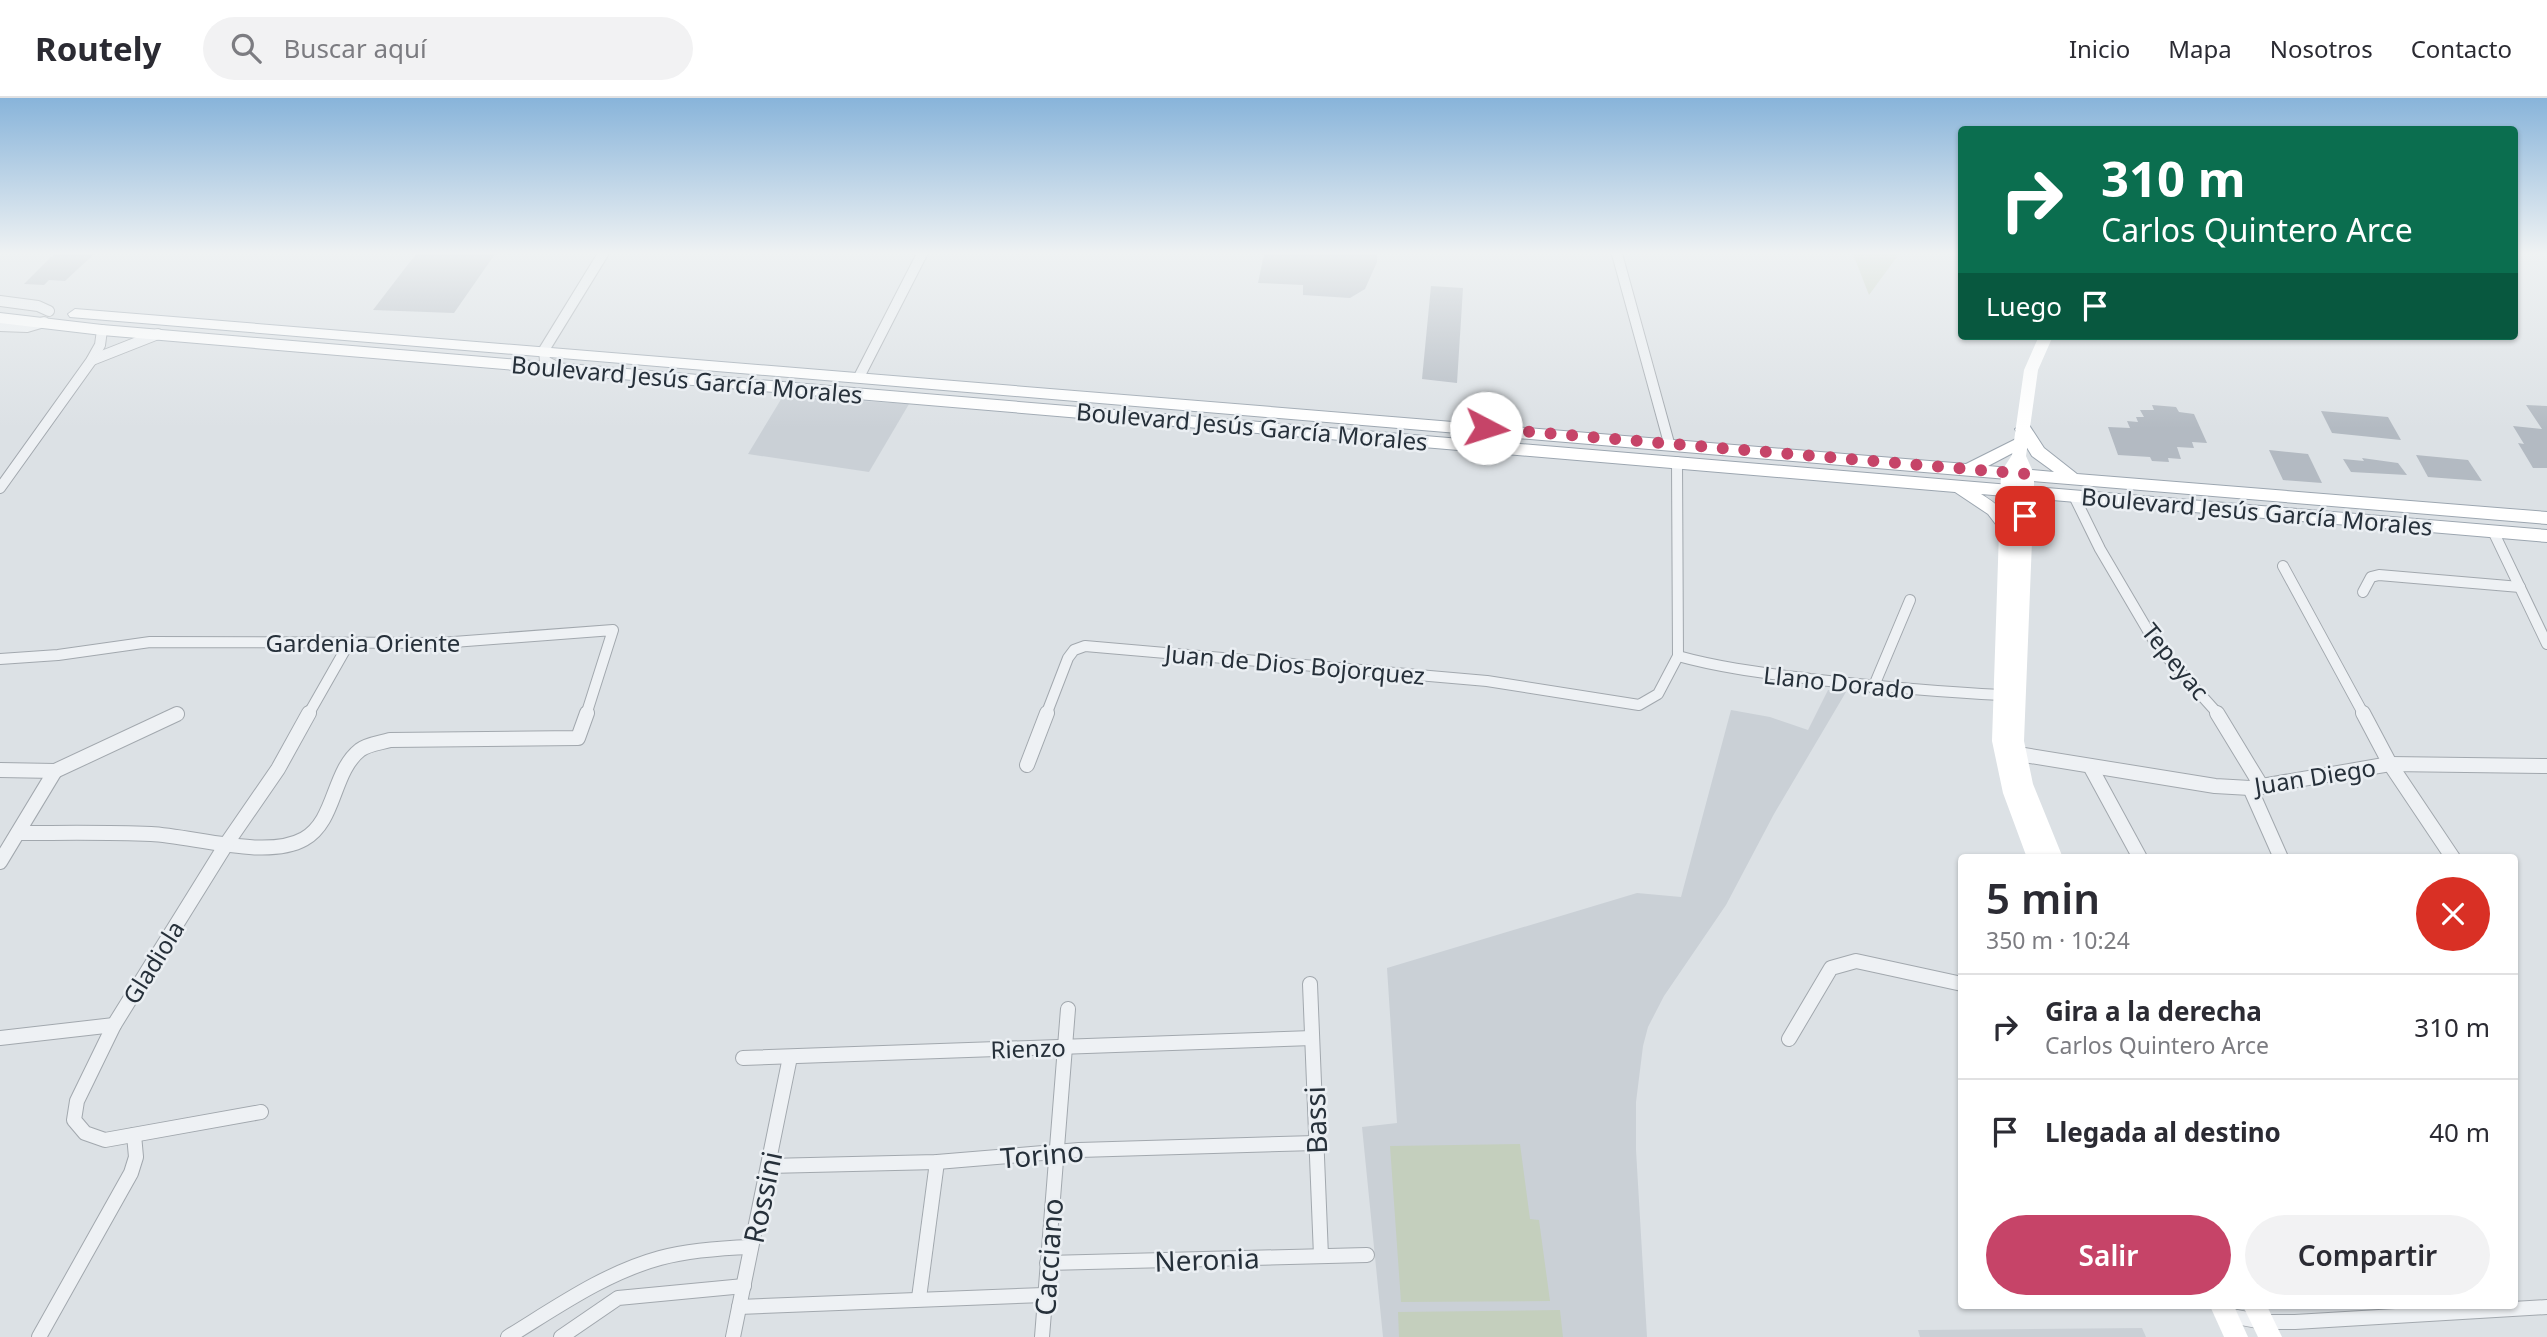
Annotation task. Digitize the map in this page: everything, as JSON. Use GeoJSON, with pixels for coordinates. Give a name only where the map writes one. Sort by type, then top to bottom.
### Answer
{"type":"FeatureCollection","features":[{"type":"Feature","properties":{"kind":"main road","name":"Boulevard Jesús García Morales"},"geometry":{"type":"LineString","coordinates":[[17,312],[102,330],[1956,487],[2074,478],[2547,517]]}},
{"type":"Feature","properties":{"kind":"main road","name":"Boulevard Jesús García Morales"},"geometry":{"type":"LineString","coordinates":[[0,318],[47,317],[544,350],[1669,443],[1971,469],[2074,496],[2547,536]]}},
{"type":"Feature","properties":{"kind":"main road"},"geometry":{"type":"LineString","coordinates":[[2044,340],[2031,370],[2017,482],[2013,601],[2015,731],[2009,752],[2052,854]]}},
{"type":"Feature","properties":{"kind":"main road"},"geometry":{"type":"LineString","coordinates":[[937,400],[945,384]]}},
{"type":"Feature","properties":{"kind":"main road"},"geometry":{"type":"LineString","coordinates":[[1971,469],[2021,442]]}},
{"type":"Feature","properties":{"kind":"main road"},"geometry":{"type":"LineString","coordinates":[[2021,442],[2074,478]]}},
{"type":"Feature","properties":{"kind":"main road"},"geometry":{"type":"LineString","coordinates":[[2017,482],[2007,527],[2013,601],[2002,695],[2012,793],[2035,854]]}},
{"type":"Feature","properties":{"kind":"main road"},"geometry":{"type":"LineString","coordinates":[[1956,487],[1983,502],[2007,527]]}},
{"type":"Feature","properties":{"kind":"street"},"geometry":{"type":"LineString","coordinates":[[0,326],[27,327],[47,317],[43,312]]}},
{"type":"Feature","properties":{"kind":"street"},"geometry":{"type":"LineString","coordinates":[[557,367],[545,361],[544,350],[567,312]]}},
{"type":"Feature","properties":{"kind":"street"},"geometry":{"type":"LineString","coordinates":[[859,377],[892,312]]}},
{"type":"Feature","properties":{"kind":"street"},"geometry":{"type":"LineString","coordinates":[[1634,312],[1669,443]]}},
{"type":"Feature","properties":{"kind":"street"},"geometry":{"type":"LineString","coordinates":[[0,488],[92,361],[100,345],[102,330]]}},
{"type":"Feature","properties":{"kind":"street"},"geometry":{"type":"LineString","coordinates":[[92,361],[158,334]]}},
{"type":"Feature","properties":{"kind":"street"},"geometry":{"type":"LineString","coordinates":[[1676,462],[1678,656]]}},
{"type":"Feature","properties":{"kind":"street","name":"Tepeyac"},"geometry":{"type":"LineString","coordinates":[[2074,496],[2100,549],[2157,646],[2223,720],[2256,787],[2280,854]]}},
{"type":"Feature","properties":{"kind":"street"},"geometry":{"type":"LineString","coordinates":[[2493,531],[2547,644]]}},
{"type":"Feature","properties":{"kind":"street"},"geometry":{"type":"LineString","coordinates":[[2283,566],[2390,764],[2450,854]]}},
{"type":"Feature","properties":{"kind":"street"},"geometry":{"type":"LineString","coordinates":[[2363,592],[2371,577],[2379,575],[2520,587]]}},
{"type":"Feature","properties":{"kind":"street"},"geometry":{"type":"LineString","coordinates":[[1873,688],[1910,600]]}},
{"type":"Feature","properties":{"kind":"street","name":"Gardenia Oriente"},"geometry":{"type":"LineString","coordinates":[[0,659],[58,655],[150,642],[440,643],[613,630],[578,738],[390,740],[369,745],[358,751],[348,765],[319,825],[308,837],[293,845],[227,843]]}},
{"type":"Feature","properties":{"kind":"street","name":"Gladiola"},"geometry":{"type":"LineString","coordinates":[[261,1112],[105,1140],[85,1133],[74,1120],[77,1101],[114,1025],[227,843],[285,758],[349,643]]}},
{"type":"Feature","properties":{"kind":"street","name":"Juan de Dios Bojorquez"},"geometry":{"type":"LineString","coordinates":[[1027,765],[1068,658],[1074,650],[1085,646],[1487,681],[1639,705],[1658,694],[1671,675],[1678,656]]}},
{"type":"Feature","properties":{"kind":"street","name":"Llano Dorado"},"geometry":{"type":"LineString","coordinates":[[1678,656],[1712,666],[1873,688],[2002,695]]}},
{"type":"Feature","properties":{"kind":"street"},"geometry":{"type":"LineString","coordinates":[[0,770],[55,771],[177,714]]}},
{"type":"Feature","properties":{"kind":"street","name":"Juan Diego"},"geometry":{"type":"LineString","coordinates":[[2009,752],[2215,786],[2256,787],[2390,764],[2547,766]]}},
{"type":"Feature","properties":{"kind":"street"},"geometry":{"type":"LineString","coordinates":[[2090,766],[2138,854]]}},
{"type":"Feature","properties":{"kind":"street"},"geometry":{"type":"LineString","coordinates":[[0,862],[55,771]]}},
{"type":"Feature","properties":{"kind":"street"},"geometry":{"type":"LineString","coordinates":[[19,833],[175,835],[227,843]]}},
{"type":"Feature","properties":{"kind":"street"},"geometry":{"type":"LineString","coordinates":[[1789,1039],[1831,968],[1845,962],[1856,961],[1958,983]]}},
{"type":"Feature","properties":{"kind":"street","name":"Bassi"},"geometry":{"type":"LineString","coordinates":[[1310,984],[1321,1256]]}},
{"type":"Feature","properties":{"kind":"street","name":"Cacciano"},"geometry":{"type":"LineString","coordinates":[[1042,1337],[1068,1009]]}},
{"type":"Feature","properties":{"kind":"street"},"geometry":{"type":"LineString","coordinates":[[0,1038],[114,1025]]}},
{"type":"Feature","properties":{"kind":"street","name":"Rienzo"},"geometry":{"type":"LineString","coordinates":[[743,1058],[1312,1038]]}},
{"type":"Feature","properties":{"kind":"street","name":"Rossini"},"geometry":{"type":"LineString","coordinates":[[733,1337],[790,1057]]}},
{"type":"Feature","properties":{"kind":"street"},"geometry":{"type":"LineString","coordinates":[[39,1337],[135,1165],[134,1135]]}},
{"type":"Feature","properties":{"kind":"street","name":"Torino"},"geometry":{"type":"LineString","coordinates":[[768,1166],[937,1162],[1055,1153],[1316,1143]]}},
{"type":"Feature","properties":{"kind":"street"},"geometry":{"type":"LineString","coordinates":[[919,1298],[937,1162]]}},
{"type":"Feature","properties":{"kind":"street"},"geometry":{"type":"LineString","coordinates":[[508,1337],[612,1276],[660,1258],[709,1249],[751,1247]]}},
{"type":"Feature","properties":{"kind":"street","name":"Neronia"},"geometry":{"type":"LineString","coordinates":[[1046,1264],[1367,1255]]}},
{"type":"Feature","properties":{"kind":"street"},"geometry":{"type":"LineString","coordinates":[[612,1276],[618,1298]]}},
{"type":"Feature","properties":{"kind":"street"},"geometry":{"type":"LineString","coordinates":[[561,1337],[618,1298],[744,1286]]}},
{"type":"Feature","properties":{"kind":"street"},"geometry":{"type":"LineString","coordinates":[[739,1307],[1044,1295]]}},
{"type":"Feature","properties":{"kind":"street"},"geometry":{"type":"LineString","coordinates":[[2518,1309],[2547,1307]]}},
{"type":"Feature","properties":{"kind":"street"},"geometry":{"type":"LineString","coordinates":[[2228,1319],[2295,1322],[2513,1309]]}},
{"type":"Feature","properties":{"kind":"shaded area"},"geometry":{"type":"Polygon","coordinates":[[[783,396],[909,404],[869,472],[748,454],[783,396]]]}},
{"type":"Feature","properties":{"kind":"shaded area"},"geometry":{"type":"Polygon","coordinates":[[[1828,690],[1846,692],[1774,814],[1726,905],[1664,996],[1648,1027],[1636,1102],[1636,1150],[1647,1337],[1383,1337],[1362,1127],[1397,1123],[1387,968],[1637,893],[1681,897],[1731,710],[1770,717],[1808,730],[1828,690]]]}},
{"type":"Feature","properties":{"kind":"shaded area"},"geometry":{"type":"Polygon","coordinates":[[[2142,1328],[2146,1337],[1920,1337],[1918,1330],[2142,1328]]]}},
{"type":"Feature","properties":{"kind":"green space"},"geometry":{"type":"Polygon","coordinates":[[[1520,1144],[1530,1219],[1539,1220],[1550,1301],[1401,1302],[1390,1146],[1520,1144]]]}},
{"type":"Feature","properties":{"kind":"green space"},"geometry":{"type":"Polygon","coordinates":[[[1560,1310],[1563,1337],[1399,1337],[1398,1312],[1560,1310]]]}},
{"type":"Feature","properties":{"kind":"building"},"geometry":{"type":"Polygon","coordinates":[[[1429,312],[1461,312],[1457,383],[1422,379],[1429,312]]]}},
{"type":"Feature","properties":{"kind":"building"},"geometry":{"type":"Polygon","coordinates":[[[2152,405],[2176,407],[2179,412],[2194,414],[2207,443],[2192,442],[2194,448],[2177,447],[2181,459],[2168,458],[2169,462],[2152,461],[2150,457],[2118,455],[2108,427],[2130,428],[2127,421],[2138,422],[2136,417],[2144,417],[2140,410],[2154,410],[2152,405]]]}},
{"type":"Feature","properties":{"kind":"building"},"geometry":{"type":"Polygon","coordinates":[[[2526,405],[2547,406],[2547,468],[2533,468],[2518,443],[2524,444],[2513,426],[2542,429],[2526,405]]]}},
{"type":"Feature","properties":{"kind":"building"},"geometry":{"type":"Polygon","coordinates":[[[2321,411],[2388,417],[2401,440],[2332,433],[2321,411]]]}},
{"type":"Feature","properties":{"kind":"building"},"geometry":{"type":"Polygon","coordinates":[[[2269,450],[2308,454],[2322,483],[2283,480],[2269,450]]]}},
{"type":"Feature","properties":{"kind":"building"},"geometry":{"type":"Polygon","coordinates":[[[2416,455],[2468,460],[2482,481],[2428,477],[2416,455]]]}},
{"type":"Feature","properties":{"kind":"building"},"geometry":{"type":"Polygon","coordinates":[[[2362,458],[2398,463],[2407,475],[2351,472],[2343,459],[2364,461],[2362,458]]]}},
{"type":"Feature","properties":{"kind":"route"},"geometry":{"type":"LineString","coordinates":[[1486,428],[2026,474],[2025,516]]}}]}
